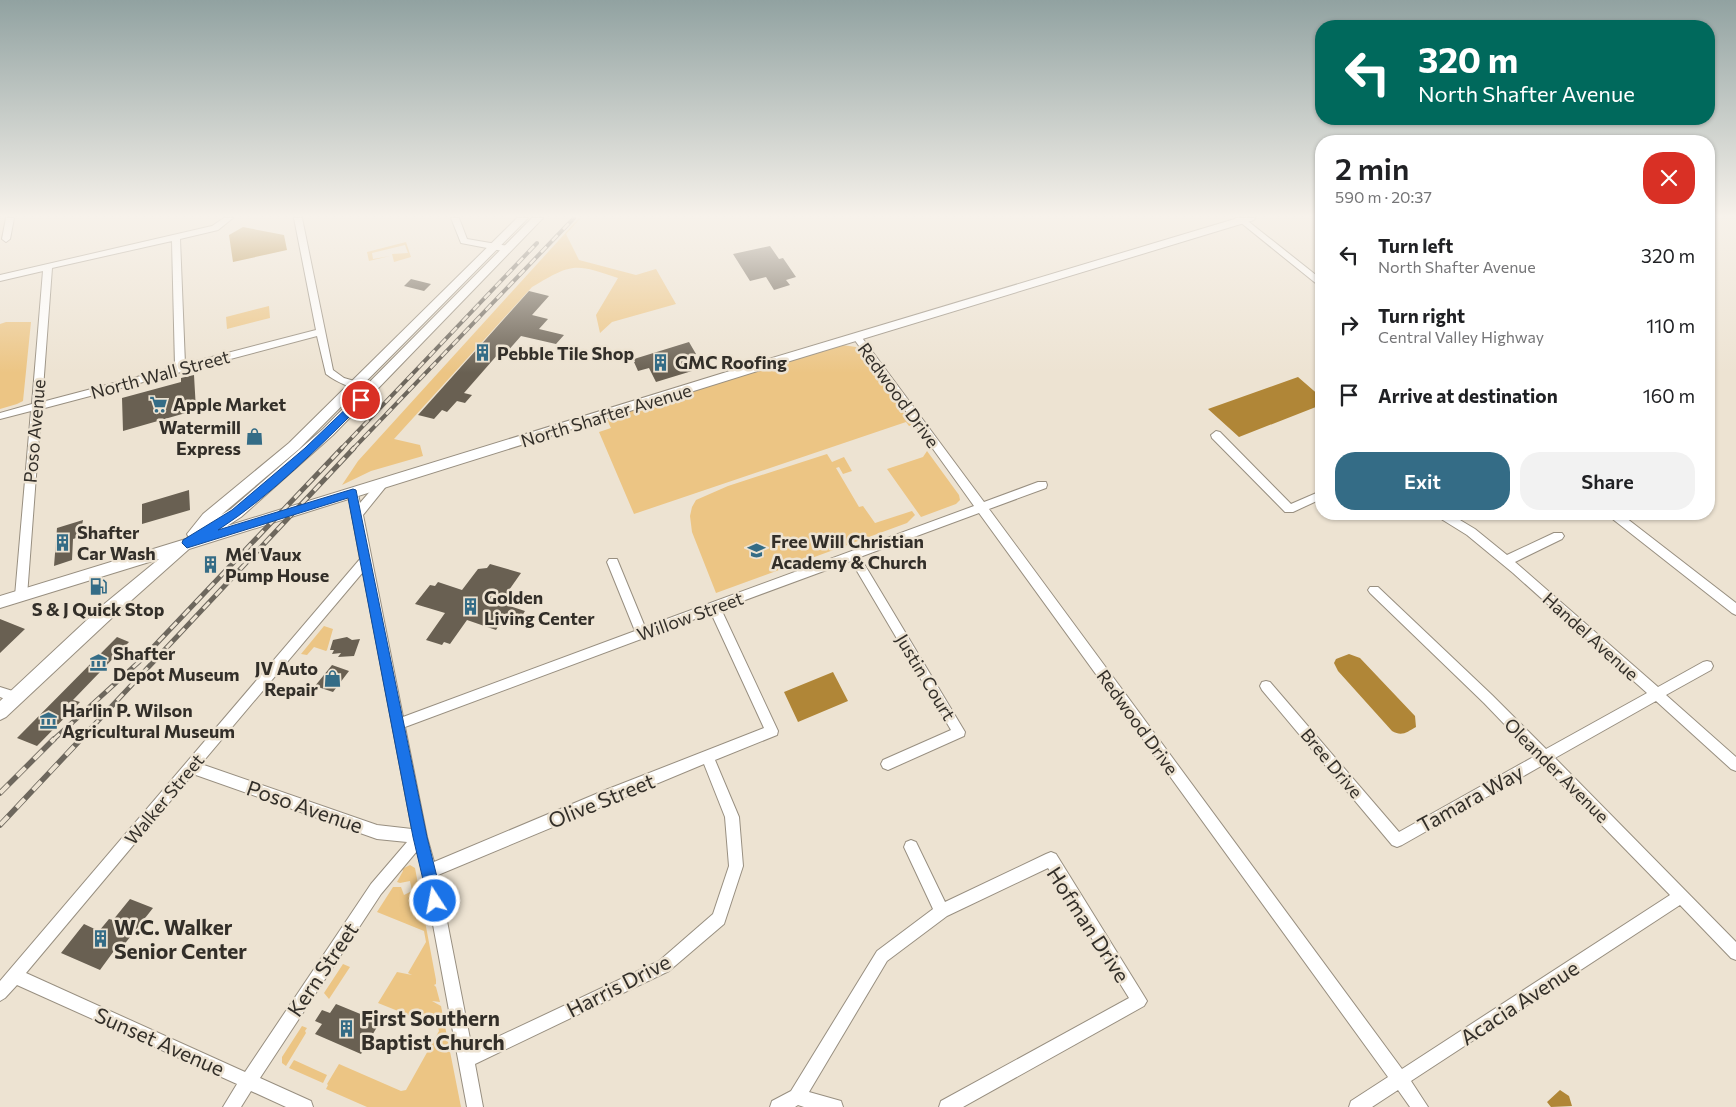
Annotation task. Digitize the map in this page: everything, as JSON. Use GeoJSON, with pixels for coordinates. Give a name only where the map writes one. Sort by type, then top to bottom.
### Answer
{"type":"FeatureCollection","features":[{"type":"Feature","properties":{"kind":"main road"},"geometry":{"type":"LineString","coordinates":[[187,543],[208,518],[294,446],[478,270]]}},
{"type":"Feature","properties":{"kind":"main road"},"geometry":{"type":"LineString","coordinates":[[0,712],[7,695],[187,543],[236,513],[309,450],[372,389],[481,270]]}},
{"type":"Feature","properties":{"kind":"main road","name":"North Shafter Avenue"},"geometry":{"type":"LineString","coordinates":[[0,602],[1078,270]]}},
{"type":"Feature","properties":{"kind":"street"},"geometry":{"type":"LineString","coordinates":[[0,278],[36,270]]}},
{"type":"Feature","properties":{"kind":"street","name":"Poso Avenue"},"geometry":{"type":"LineString","coordinates":[[21,596],[48,270]]}},
{"type":"Feature","properties":{"kind":"street"},"geometry":{"type":"LineString","coordinates":[[177,270],[180,369]]}},
{"type":"Feature","properties":{"kind":"street"},"geometry":{"type":"LineString","coordinates":[[308,270],[329,372],[336,378],[372,389]]}},
{"type":"Feature","properties":{"kind":"street"},"geometry":{"type":"LineString","coordinates":[[1305,270],[1315,278]]}},
{"type":"Feature","properties":{"kind":"street","name":"North Wall Street"},"geometry":{"type":"LineString","coordinates":[[0,416],[320,332]]}},
{"type":"Feature","properties":{"kind":"street","name":"Redwood Drive"},"geometry":{"type":"LineString","coordinates":[[857,337],[1420,1107]]}},
{"type":"Feature","properties":{"kind":"street"},"geometry":{"type":"LineString","coordinates":[[1216,434],[1290,509],[1315,498]]}},
{"type":"Feature","properties":{"kind":"street"},"geometry":{"type":"LineString","coordinates":[[357,514],[382,484]]}},
{"type":"Feature","properties":{"kind":"street","name":"Willow Street"},"geometry":{"type":"LineString","coordinates":[[398,724],[1042,485]]}},
{"type":"Feature","properties":{"kind":"street"},"geometry":{"type":"LineString","coordinates":[[353,493],[420,837],[430,872],[474,1107]]}},
{"type":"Feature","properties":{"kind":"street","name":"Handel Avenue"},"geometry":{"type":"LineString","coordinates":[[1452,520],[1471,532],[1506,561],[1736,765]]}},
{"type":"Feature","properties":{"kind":"street"},"geometry":{"type":"LineString","coordinates":[[1622,520],[1736,610]]}},
{"type":"Feature","properties":{"kind":"street"},"geometry":{"type":"LineString","coordinates":[[1506,561],[1558,536]]}},
{"type":"Feature","properties":{"kind":"street","name":"Justin Court"},"geometry":{"type":"LineString","coordinates":[[853,555],[959,732],[888,764]]}},
{"type":"Feature","properties":{"kind":"street","name":"Walker Street"},"geometry":{"type":"LineString","coordinates":[[0,993],[366,560]]}},
{"type":"Feature","properties":{"kind":"street"},"geometry":{"type":"LineString","coordinates":[[613,562],[642,634]]}},
{"type":"Feature","properties":{"kind":"street","name":"Oleander Avenue"},"geometry":{"type":"LineString","coordinates":[[1374,590],[1488,699],[1736,953]]}},
{"type":"Feature","properties":{"kind":"street","name":"Olive Street"},"geometry":{"type":"LineString","coordinates":[[430,872],[608,796],[708,758],[772,731],[714,607]]}},
{"type":"Feature","properties":{"kind":"street","name":"Tamara Way"},"geometry":{"type":"LineString","coordinates":[[1397,840],[1707,666]]}},
{"type":"Feature","properties":{"kind":"street","name":"Bree Drive"},"geometry":{"type":"LineString","coordinates":[[1266,686],[1397,840]]}},
{"type":"Feature","properties":{"kind":"street","name":"Harris Drive"},"geometry":{"type":"LineString","coordinates":[[465,1060],[664,966],[719,919],[736,866],[732,818],[708,758]]}},
{"type":"Feature","properties":{"kind":"street","name":"Poso Avenue"},"geometry":{"type":"LineString","coordinates":[[191,767],[378,832],[420,837]]}},
{"type":"Feature","properties":{"kind":"street","name":"Kern Street"},"geometry":{"type":"LineString","coordinates":[[231,1107],[376,889],[420,837]]}},
{"type":"Feature","properties":{"kind":"street"},"geometry":{"type":"LineString","coordinates":[[911,847],[942,911]]}},
{"type":"Feature","properties":{"kind":"street","name":"Hofman Drive"},"geometry":{"type":"LineString","coordinates":[[797,1097],[882,956],[942,911],[1051,859],[1139,1000],[950,1106]]}},
{"type":"Feature","properties":{"kind":"street","name":"Acacia Avenue"},"geometry":{"type":"LineString","coordinates":[[1357,1107],[1681,896]]}},
{"type":"Feature","properties":{"kind":"street","name":"Sunset Avenue"},"geometry":{"type":"LineString","coordinates":[[15,976],[305,1107]]}},
{"type":"Feature","properties":{"kind":"street"},"geometry":{"type":"LineString","coordinates":[[778,1107],[797,1097],[835,1107]]}},
{"type":"Feature","properties":{"kind":"shaded area"},"geometry":{"type":"Polygon","coordinates":[[[532,270],[567,270],[556,273],[532,287],[394,439],[420,445],[423,456],[371,471],[342,485],[358,461],[532,270]]]}},
{"type":"Feature","properties":{"kind":"shaded area"},"geometry":{"type":"Polygon","coordinates":[[[590,270],[616,270],[636,275],[656,270],[676,304],[612,322],[600,333],[596,315],[618,278],[590,270]]]}},
{"type":"Feature","properties":{"kind":"shaded area"},"geometry":{"type":"Polygon","coordinates":[[[269,306],[270,318],[227,329],[226,317],[269,306]]]}},
{"type":"Feature","properties":{"kind":"shaded area"},"geometry":{"type":"Polygon","coordinates":[[[6,322],[31,322],[23,401],[0,409],[0,324],[6,322]]]}},
{"type":"Feature","properties":{"kind":"shaded area"},"geometry":{"type":"Polygon","coordinates":[[[842,345],[856,347],[912,425],[909,426],[906,422],[634,514],[599,432],[611,428],[608,422],[596,426],[595,422],[842,345]]]}},
{"type":"Feature","properties":{"kind":"shaded area"},"geometry":{"type":"Polygon","coordinates":[[[1298,377],[1315,392],[1315,407],[1239,437],[1208,409],[1298,377]]]}},
{"type":"Feature","properties":{"kind":"shaded area"},"geometry":{"type":"Polygon","coordinates":[[[927,451],[959,495],[960,500],[956,504],[921,517],[887,469],[923,457],[927,451]]]}},
{"type":"Feature","properties":{"kind":"shaded area","name":"Free Will Christian Academy & Church"},"geometry":{"type":"Polygon","coordinates":[[[827,454],[832,462],[844,457],[852,471],[843,474],[839,467],[836,468],[859,507],[863,506],[875,523],[912,511],[915,515],[907,523],[716,593],[692,532],[690,516],[696,500],[728,486],[827,454]]]}},
{"type":"Feature","properties":{"kind":"shaded area"},"geometry":{"type":"Polygon","coordinates":[[[324,626],[333,629],[327,650],[314,647],[307,655],[301,654],[324,626]]]}},
{"type":"Feature","properties":{"kind":"shaded area"},"geometry":{"type":"Polygon","coordinates":[[[1349,654],[1360,658],[1415,716],[1416,727],[1402,734],[1392,731],[1338,671],[1334,663],[1336,659],[1349,654]]]}},
{"type":"Feature","properties":{"kind":"shaded area"},"geometry":{"type":"Polygon","coordinates":[[[833,672],[848,701],[798,722],[784,692],[833,672]]]}},
{"type":"Feature","properties":{"kind":"shaded area"},"geometry":{"type":"Polygon","coordinates":[[[410,865],[415,868],[436,980],[434,985],[440,1002],[432,1001],[441,1006],[461,1107],[367,1107],[326,1089],[339,1064],[401,1091],[406,1090],[439,1031],[438,1027],[378,1003],[397,972],[412,975],[408,973],[426,942],[424,931],[377,912],[393,887],[401,887],[404,895],[412,891],[410,881],[397,882],[403,871],[402,869],[410,865]]]}},
{"type":"Feature","properties":{"kind":"shaded area"},"geometry":{"type":"Polygon","coordinates":[[[343,964],[350,967],[329,999],[324,993],[343,964]]]}},
{"type":"Feature","properties":{"kind":"shaded area"},"geometry":{"type":"Polygon","coordinates":[[[302,1026],[307,1028],[306,1033],[286,1066],[282,1063],[282,1057],[302,1026]]]}},
{"type":"Feature","properties":{"kind":"shaded area"},"geometry":{"type":"Polygon","coordinates":[[[294,1060],[327,1075],[323,1083],[289,1068],[294,1060]]]}},
{"type":"Feature","properties":{"kind":"shaded area"},"geometry":{"type":"Polygon","coordinates":[[[1560,1090],[1569,1096],[1572,1106],[1551,1107],[1547,1102],[1560,1090]]]}},
{"type":"Feature","properties":{"kind":"building"},"geometry":{"type":"Polygon","coordinates":[[[743,270],[791,270],[796,277],[786,280],[790,285],[774,290],[766,277],[750,281],[743,270]]]}},
{"type":"Feature","properties":{"kind":"building"},"geometry":{"type":"Polygon","coordinates":[[[411,279],[431,284],[424,291],[404,286],[411,279]]]}},
{"type":"Feature","properties":{"kind":"building","name":"Pebble Tile Shop"},"geometry":{"type":"Polygon","coordinates":[[[529,291],[549,296],[532,315],[548,319],[539,329],[564,335],[556,344],[521,336],[505,354],[499,353],[464,393],[472,395],[465,403],[457,401],[447,412],[442,410],[434,419],[418,415],[529,291]]]}},
{"type":"Feature","properties":{"kind":"building","name":"GMC Roofing"},"geometry":{"type":"Polygon","coordinates":[[[689,342],[696,354],[685,358],[692,371],[656,382],[649,368],[638,371],[634,359],[689,342]]]}},
{"type":"Feature","properties":{"kind":"building","name":"Apple Market"},"geometry":{"type":"Polygon","coordinates":[[[194,375],[196,410],[123,431],[122,398],[181,382],[181,378],[194,375]]]}},
{"type":"Feature","properties":{"kind":"building"},"geometry":{"type":"Polygon","coordinates":[[[189,490],[190,510],[142,524],[142,504],[189,490]]]}},
{"type":"Feature","properties":{"kind":"building","name":"Shafter Car Wash"},"geometry":{"type":"Polygon","coordinates":[[[83,520],[80,537],[73,539],[72,560],[54,566],[57,528],[83,520]]]}},
{"type":"Feature","properties":{"kind":"building","name":"Golden Living Center"},"geometry":{"type":"Polygon","coordinates":[[[490,564],[521,573],[500,603],[525,611],[518,622],[508,623],[505,627],[499,625],[496,630],[467,620],[450,644],[444,642],[442,645],[426,640],[445,613],[415,604],[430,585],[435,586],[438,582],[462,590],[478,569],[487,568],[490,564]]]}},
{"type":"Feature","properties":{"kind":"building"},"geometry":{"type":"Polygon","coordinates":[[[0,619],[25,629],[0,653],[0,619]]]}},
{"type":"Feature","properties":{"kind":"building"},"geometry":{"type":"Polygon","coordinates":[[[117,637],[129,642],[73,700],[80,702],[37,746],[17,738],[117,637]]]}},
{"type":"Feature","properties":{"kind":"building"},"geometry":{"type":"Polygon","coordinates":[[[347,637],[352,640],[360,639],[354,656],[338,657],[341,653],[332,654],[334,650],[330,650],[333,640],[347,637]]]}},
{"type":"Feature","properties":{"kind":"building","name":"JV Auto Repair"},"geometry":{"type":"Polygon","coordinates":[[[332,665],[349,671],[333,692],[315,686],[332,665]]]}},
{"type":"Feature","properties":{"kind":"building","name":"W.C. Walker Senior Center"},"geometry":{"type":"Polygon","coordinates":[[[130,899],[153,908],[123,946],[119,944],[100,970],[61,953],[84,924],[99,931],[109,919],[113,920],[130,899]]]}},
{"type":"Feature","properties":{"kind":"building","name":"First Southern Baptist Church"},"geometry":{"type":"Polygon","coordinates":[[[336,1004],[380,1022],[361,1054],[315,1034],[322,1024],[315,1021],[322,1010],[330,1013],[336,1004]]]}},
{"type":"Feature","properties":{"kind":"railway"},"geometry":{"type":"LineString","coordinates":[[341,449],[512,270]]}},
{"type":"Feature","properties":{"kind":"railway"},"geometry":{"type":"LineString","coordinates":[[353,449],[525,270]]}},
{"type":"Feature","properties":{"kind":"railway"},"geometry":{"type":"LineString","coordinates":[[53,740],[141,660],[342,448]]}},
{"type":"Feature","properties":{"kind":"railway"},"geometry":{"type":"LineString","coordinates":[[80,740],[354,448]]}},
{"type":"Feature","properties":{"kind":"railway"},"geometry":{"type":"LineString","coordinates":[[0,825],[81,739]]}},
{"type":"Feature","properties":{"kind":"railway"},"geometry":{"type":"LineString","coordinates":[[0,793],[53,740]]}},
{"type":"Feature","properties":{"kind":"place","name":"Pebble Tile Shop"},"geometry":{"type":"Point","coordinates":[483,353]}},
{"type":"Feature","properties":{"kind":"place","name":"GMC Roofing"},"geometry":{"type":"Point","coordinates":[661,362]}},
{"type":"Feature","properties":{"kind":"place","name":"Apple Market"},"geometry":{"type":"Point","coordinates":[159,404]}},
{"type":"Feature","properties":{"kind":"place","name":"Watermill Express"},"geometry":{"type":"Point","coordinates":[255,437]}},
{"type":"Feature","properties":{"kind":"place","name":"Shafter Car Wash"},"geometry":{"type":"Point","coordinates":[63,542]}},
{"type":"Feature","properties":{"kind":"place","name":"Free Will Christian Academy & Church"},"geometry":{"type":"Point","coordinates":[757,551]}},
{"type":"Feature","properties":{"kind":"place","name":"Mel Vaux Pump House"},"geometry":{"type":"Point","coordinates":[211,564]}},
{"type":"Feature","properties":{"kind":"place","name":"S & J Quick Stop"},"geometry":{"type":"Point","coordinates":[98,586]}},
{"type":"Feature","properties":{"kind":"place","name":"Golden Living Center"},"geometry":{"type":"Point","coordinates":[470,607]}},
{"type":"Feature","properties":{"kind":"place","name":"Shafter Depot Museum"},"geometry":{"type":"Point","coordinates":[99,663]}},
{"type":"Feature","properties":{"kind":"place","name":"JV Auto Repair"},"geometry":{"type":"Point","coordinates":[332,678]}},
{"type":"Feature","properties":{"kind":"place","name":"Harlin P. Wilson Agricultural Museum"},"geometry":{"type":"Point","coordinates":[48,720]}},
{"type":"Feature","properties":{"kind":"place","name":"W.C. Walker Senior Center"},"geometry":{"type":"Point","coordinates":[100,938]}},
{"type":"Feature","properties":{"kind":"place","name":"First Southern Baptist Church"},"geometry":{"type":"Point","coordinates":[347,1029]}},
{"type":"Feature","properties":{"kind":"route"},"geometry":{"type":"LineString","coordinates":[[361,400],[309,450],[236,513],[187,543],[353,493],[420,837],[430,872],[435,901]]}}]}
